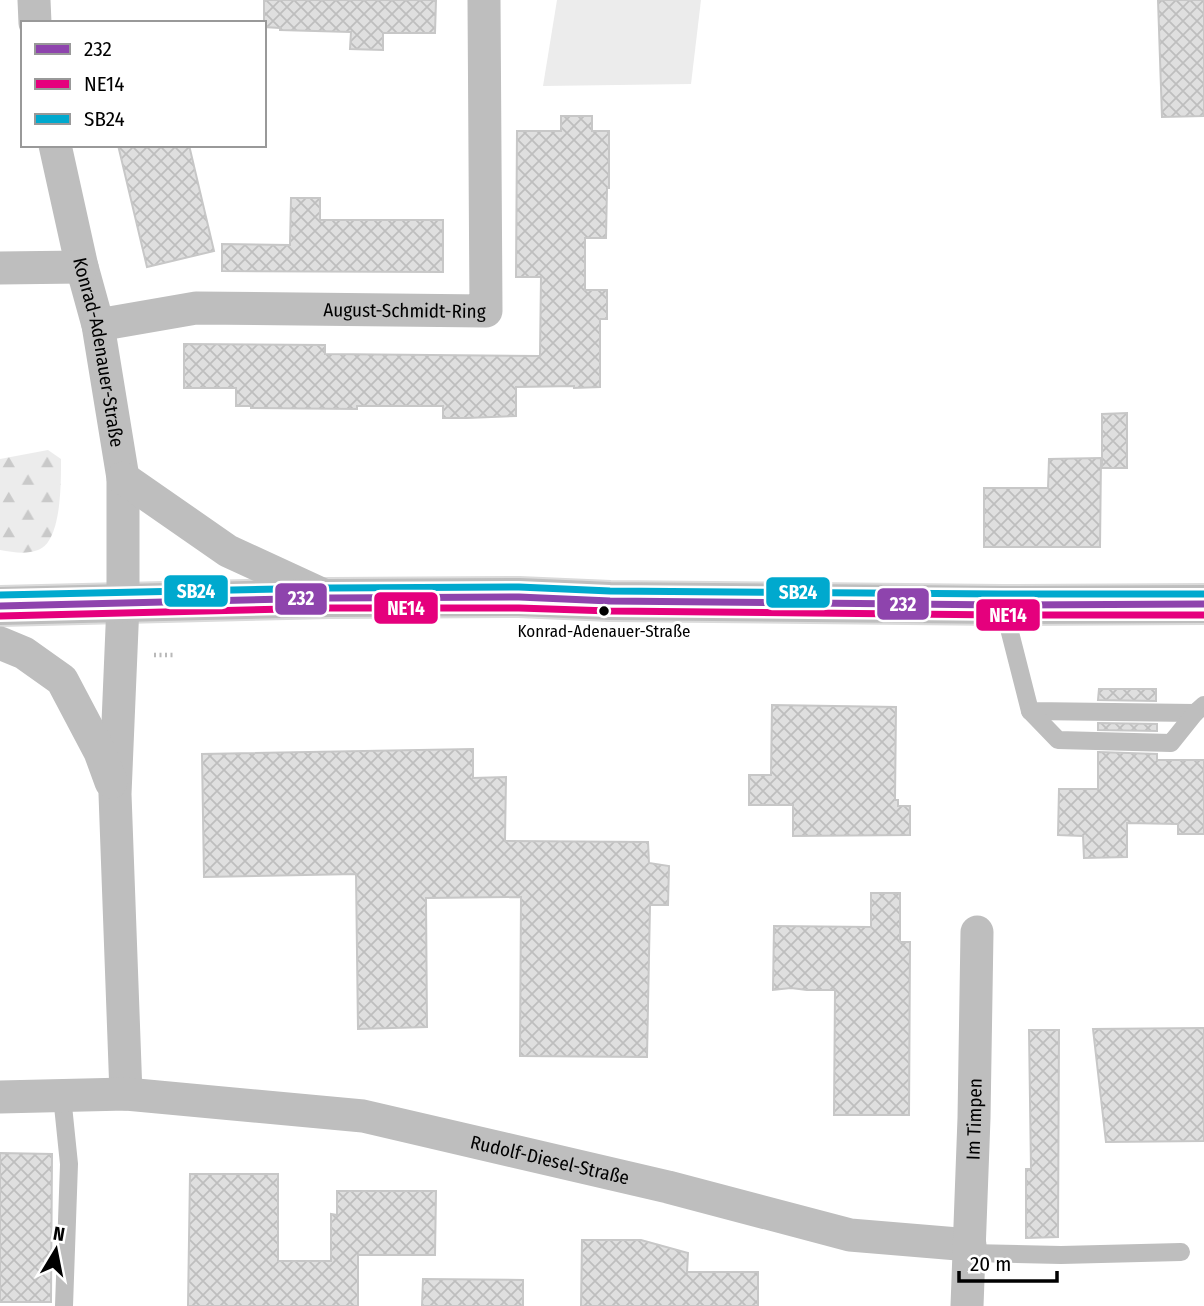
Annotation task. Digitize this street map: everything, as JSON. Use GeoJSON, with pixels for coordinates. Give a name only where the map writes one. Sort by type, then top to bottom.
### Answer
{"type":"FeatureCollection","features":[{"type":"Feature","properties":{"kind":"main road"},"geometry":{"type":"LineString","coordinates":[[0,606],[330,598],[519,597],[610,601],[1204,604]]}},
{"type":"Feature","properties":{"kind":"street"},"geometry":{"type":"LineString","coordinates":[[34,0],[36,21]]}},
{"type":"Feature","properties":{"kind":"street","name":"August-Schmidt-Ring"},"geometry":{"type":"LineString","coordinates":[[97,326],[196,309],[486,311],[484,0]]}},
{"type":"Feature","properties":{"kind":"street","name":"Konrad-Adenauer-Straße"},"geometry":{"type":"LineString","coordinates":[[55,147],[97,326],[123,478],[123,604]]}},
{"type":"Feature","properties":{"kind":"street"},"geometry":{"type":"LineString","coordinates":[[0,268],[82,267]]}},
{"type":"Feature","properties":{"kind":"street"},"geometry":{"type":"LineString","coordinates":[[123,478],[228,551],[330,598]]}},
{"type":"Feature","properties":{"kind":"street"},"geometry":{"type":"LineString","coordinates":[[123,604],[115,794],[126,1094]]}},
{"type":"Feature","properties":{"kind":"street"},"geometry":{"type":"LineString","coordinates":[[0,643],[23,653],[62,680],[100,752],[115,794]]}},
{"type":"Feature","properties":{"kind":"street","name":"Im Timpen"},"geometry":{"type":"LineString","coordinates":[[967,1306],[977,932]]}},
{"type":"Feature","properties":{"kind":"street","name":"Rudolf-Diesel-Straße"},"geometry":{"type":"LineString","coordinates":[[0,1097],[126,1094],[363,1116],[668,1187],[850,1235],[969,1249]]}},
{"type":"Feature","properties":{"kind":"lane"},"geometry":{"type":"LineString","coordinates":[[1003,605],[1030,711],[1058,740],[1171,743],[1199,709]]}},
{"type":"Feature","properties":{"kind":"lane"},"geometry":{"type":"LineString","coordinates":[[1030,711],[1199,709]]}},
{"type":"Feature","properties":{"kind":"lane"},"geometry":{"type":"LineString","coordinates":[[62,1096],[69,1164],[64,1306]]}},
{"type":"Feature","properties":{"kind":"lane"},"geometry":{"type":"LineString","coordinates":[[969,1249],[1061,1255],[1181,1252]]}},
{"type":"Feature","properties":{"kind":"green space"},"geometry":{"type":"Polygon","coordinates":[[[557,0],[701,0],[691,84],[543,86],[557,0]]]}},
{"type":"Feature","properties":{"kind":"green space"},"geometry":{"type":"Polygon","coordinates":[[[48,450],[61,459],[58,510],[52,536],[46,545],[33,552],[0,550],[0,459],[48,450]]]}},
{"type":"Feature","properties":{"kind":"building"},"geometry":{"type":"Polygon","coordinates":[[[264,0],[436,0],[435,33],[383,33],[383,50],[350,49],[351,32],[280,30],[266,27],[264,0]]]}},
{"type":"Feature","properties":{"kind":"building"},"geometry":{"type":"Polygon","coordinates":[[[1158,0],[1204,0],[1204,116],[1162,117],[1158,0]]]}},
{"type":"Feature","properties":{"kind":"building"},"geometry":{"type":"Polygon","coordinates":[[[561,116],[592,116],[592,131],[609,131],[606,238],[585,238],[585,290],[607,290],[607,319],[600,319],[600,387],[516,387],[516,416],[467,418],[443,418],[443,406],[357,406],[357,409],[251,408],[236,406],[236,388],[184,388],[184,344],[325,345],[325,354],[540,356],[541,277],[516,277],[517,131],[561,131],[561,116]]]}},
{"type":"Feature","properties":{"kind":"building"},"geometry":{"type":"Polygon","coordinates":[[[118,147],[189,147],[214,251],[147,267],[118,147]]]}},
{"type":"Feature","properties":{"kind":"building"},"geometry":{"type":"Polygon","coordinates":[[[291,198],[320,198],[320,220],[443,220],[443,272],[222,271],[222,244],[290,245],[291,198]]]}},
{"type":"Feature","properties":{"kind":"building"},"geometry":{"type":"Polygon","coordinates":[[[1127,413],[1127,468],[1102,468],[1102,414],[1127,413]]]}},
{"type":"Feature","properties":{"kind":"building"},"geometry":{"type":"Polygon","coordinates":[[[1101,458],[1100,547],[984,547],[984,488],[1048,488],[1049,459],[1101,458]]]}},
{"type":"Feature","properties":{"kind":"building"},"geometry":{"type":"Polygon","coordinates":[[[1099,689],[1156,689],[1156,701],[1098,700],[1099,689]]]}},
{"type":"Feature","properties":{"kind":"building"},"geometry":{"type":"Polygon","coordinates":[[[772,705],[896,707],[895,800],[898,800],[898,806],[910,806],[910,835],[793,836],[793,805],[749,805],[749,775],[771,775],[772,705]]]}},
{"type":"Feature","properties":{"kind":"building"},"geometry":{"type":"Polygon","coordinates":[[[1098,723],[1157,724],[1157,731],[1098,730],[1098,723]]]}},
{"type":"Feature","properties":{"kind":"building"},"geometry":{"type":"Polygon","coordinates":[[[473,749],[473,778],[506,777],[505,841],[648,842],[649,863],[669,866],[668,905],[650,905],[647,1057],[520,1056],[521,897],[426,898],[427,1027],[358,1029],[356,874],[204,877],[202,754],[473,749]]]}},
{"type":"Feature","properties":{"kind":"building"},"geometry":{"type":"Polygon","coordinates":[[[1098,752],[1157,754],[1157,760],[1204,760],[1204,834],[1178,834],[1178,824],[1127,823],[1127,857],[1084,858],[1083,836],[1058,835],[1059,789],[1098,789],[1098,752]]]}},
{"type":"Feature","properties":{"kind":"building"},"geometry":{"type":"Polygon","coordinates":[[[871,893],[900,893],[900,942],[910,942],[909,1115],[834,1115],[835,990],[773,990],[774,926],[871,927],[871,893]]]}},
{"type":"Feature","properties":{"kind":"building"},"geometry":{"type":"Polygon","coordinates":[[[1204,1028],[1204,1141],[1106,1142],[1093,1029],[1204,1028]]]}},
{"type":"Feature","properties":{"kind":"building"},"geometry":{"type":"Polygon","coordinates":[[[1029,1030],[1059,1030],[1058,1237],[1026,1238],[1026,1169],[1031,1169],[1029,1030]]]}},
{"type":"Feature","properties":{"kind":"building"},"geometry":{"type":"Polygon","coordinates":[[[0,1153],[52,1154],[51,1302],[0,1302],[0,1153]]]}},
{"type":"Feature","properties":{"kind":"building"},"geometry":{"type":"Polygon","coordinates":[[[190,1174],[278,1174],[278,1261],[331,1261],[331,1214],[337,1215],[337,1191],[436,1191],[435,1255],[358,1255],[358,1306],[188,1306],[190,1174]]]}},
{"type":"Feature","properties":{"kind":"building"},"geometry":{"type":"Polygon","coordinates":[[[582,1240],[641,1240],[688,1253],[687,1272],[758,1272],[758,1306],[581,1306],[582,1240]]]}},
{"type":"Feature","properties":{"kind":"building"},"geometry":{"type":"Polygon","coordinates":[[[423,1279],[523,1280],[523,1306],[422,1306],[423,1279]]]}},
{"type":"Feature","properties":{"kind":"transit line","name":"SB24"},"geometry":{"type":"LineString","coordinates":[[0,595],[519,587],[610,591],[1204,594]]}},
{"type":"Feature","properties":{"kind":"transit line","name":"232"},"geometry":{"type":"LineString","coordinates":[[0,606],[330,598],[519,597],[610,601],[1204,604]]}},
{"type":"Feature","properties":{"kind":"transit line","name":"NE14"},"geometry":{"type":"LineString","coordinates":[[0,616],[330,608],[1204,615]]}},
{"type":"Feature","properties":{"kind":"place","name":"Konrad-Adenauer-Straße"},"geometry":{"type":"Point","coordinates":[604,611]}}]}
